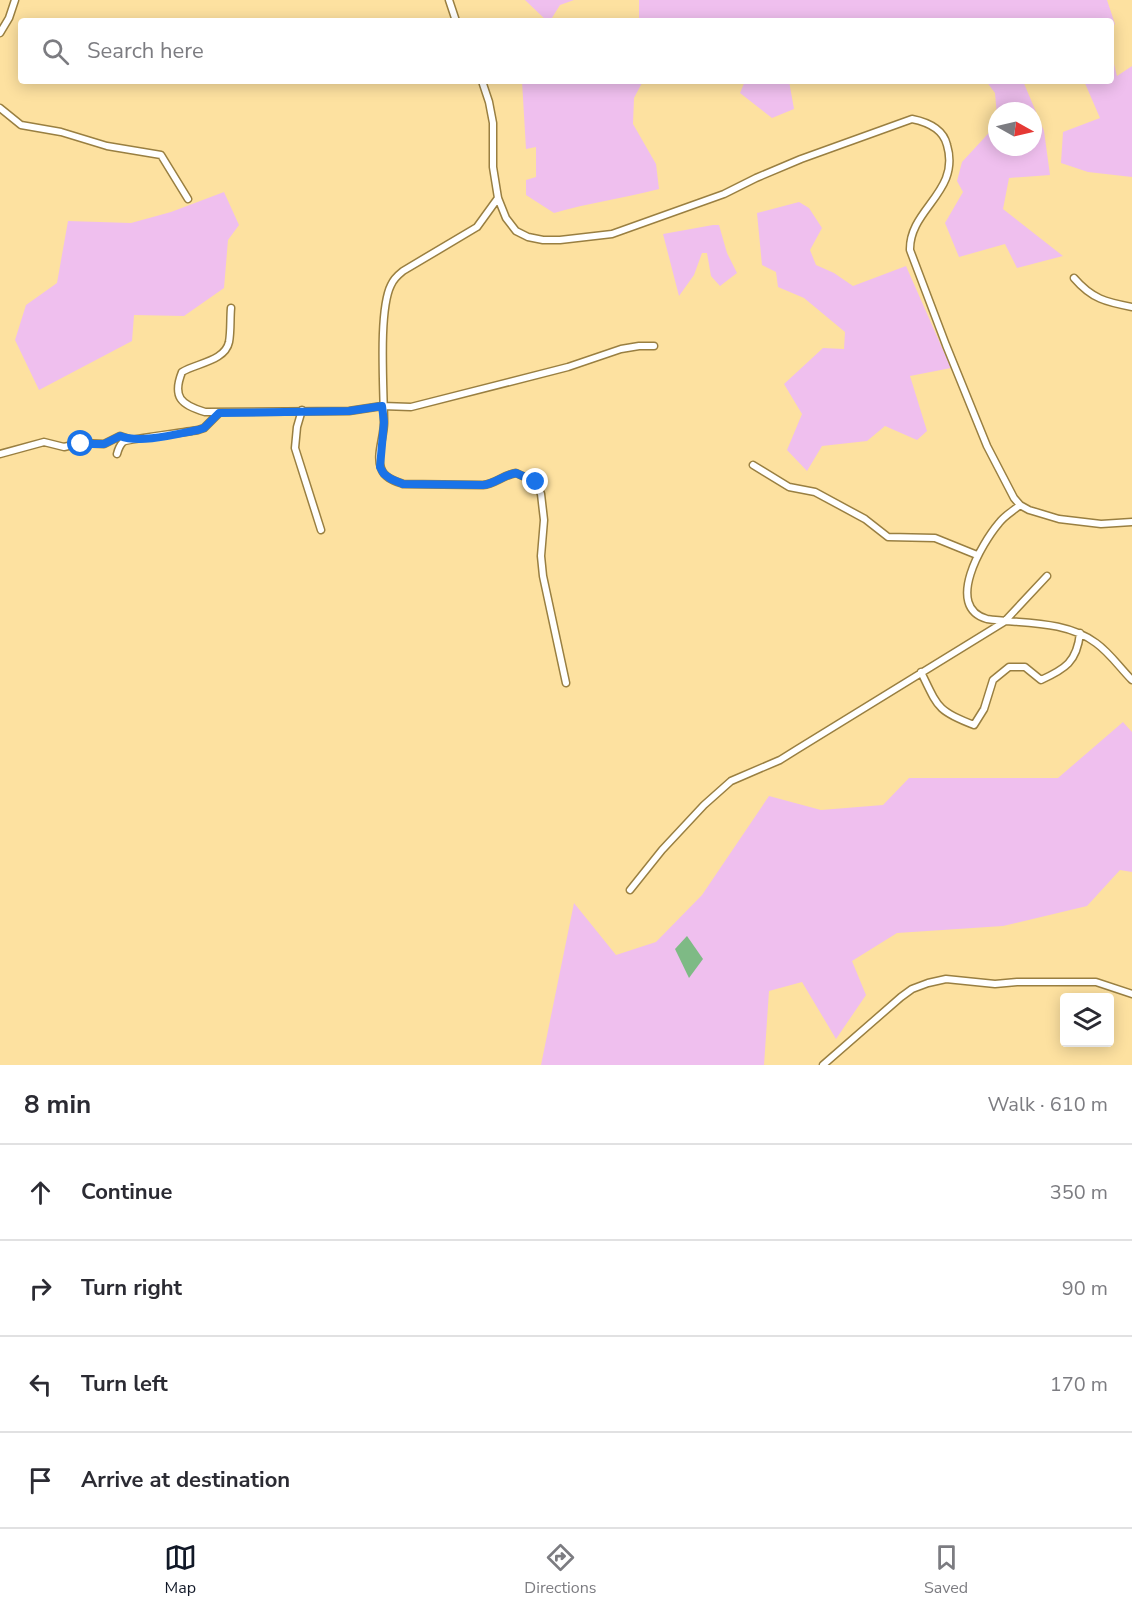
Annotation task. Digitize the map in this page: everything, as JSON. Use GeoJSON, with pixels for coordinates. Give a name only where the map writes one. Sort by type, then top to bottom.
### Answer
{"type":"FeatureCollection","features":[{"type":"Feature","properties":{"kind":"street"},"geometry":{"type":"LineString","coordinates":[[0,33],[9,18],[15,0]]}},
{"type":"Feature","properties":{"kind":"street"},"geometry":{"type":"LineString","coordinates":[[449,0],[455,18]]}},
{"type":"Feature","properties":{"kind":"street"},"geometry":{"type":"LineString","coordinates":[[483,84],[493,123],[493,167],[498,198],[510,225],[528,237],[560,240],[612,234],[724,194],[801,159],[912,119],[925,121],[942,134],[947,142],[949,174],[912,233],[910,250],[987,446],[1007,487],[1020,505],[1045,515],[1073,522],[1101,524],[1132,522]]}},
{"type":"Feature","properties":{"kind":"street"},"geometry":{"type":"LineString","coordinates":[[0,108],[21,125],[61,132],[107,146],[161,155],[188,199]]}},
{"type":"Feature","properties":{"kind":"street"},"geometry":{"type":"LineString","coordinates":[[498,198],[477,227],[403,271],[395,277],[390,286],[385,311],[382,406],[384,422],[380,467],[384,474],[403,484],[483,485],[516,473],[536,482],[541,494],[544,520],[541,556],[543,576],[566,683]]}},
{"type":"Feature","properties":{"kind":"street"},"geometry":{"type":"LineString","coordinates":[[1074,278],[1095,298],[1132,307]]}},
{"type":"Feature","properties":{"kind":"street"},"geometry":{"type":"LineString","coordinates":[[231,308],[229,343],[225,351],[218,357],[182,372],[177,388],[178,396],[184,403],[205,412],[349,411],[382,406],[399,408],[422,405],[568,368],[621,349],[654,346]]}},
{"type":"Feature","properties":{"kind":"street"},"geometry":{"type":"LineString","coordinates":[[302,411],[297,427],[296,448],[321,530]]}},
{"type":"Feature","properties":{"kind":"street"},"geometry":{"type":"LineString","coordinates":[[0,454],[44,442],[64,447],[104,444],[120,436],[129,439],[162,437],[204,428],[219,413]]}},
{"type":"Feature","properties":{"kind":"street"},"geometry":{"type":"LineString","coordinates":[[117,454],[120,446],[129,439]]}},
{"type":"Feature","properties":{"kind":"street"},"geometry":{"type":"LineString","coordinates":[[753,465],[789,487],[815,492],[865,519],[888,537],[935,538],[977,555]]}},
{"type":"Feature","properties":{"kind":"street"},"geometry":{"type":"LineString","coordinates":[[1020,505],[1000,521],[977,555],[968,584],[969,601],[973,611],[979,616],[1004,622],[1054,626],[1080,633],[1096,642],[1132,680]]}},
{"type":"Feature","properties":{"kind":"street"},"geometry":{"type":"LineString","coordinates":[[630,890],[662,850],[704,805],[731,781],[796,750],[1004,622],[1047,576]]}},
{"type":"Feature","properties":{"kind":"street"},"geometry":{"type":"LineString","coordinates":[[921,672],[938,705],[951,716],[974,725],[984,709],[993,680],[1009,667],[1025,667],[1041,680],[1065,668],[1079,647],[1080,633]]}},
{"type":"Feature","properties":{"kind":"street"},"geometry":{"type":"LineString","coordinates":[[824,1065],[901,997],[912,989],[938,980],[996,984],[1096,982],[1132,994]]}},
{"type":"Feature","properties":{"kind":"shaded area"},"geometry":{"type":"Polygon","coordinates":[[[525,0],[574,0],[560,5],[552,18],[544,18],[525,0]]]}},
{"type":"Feature","properties":{"kind":"shaded area"},"geometry":{"type":"Polygon","coordinates":[[[639,0],[1107,0],[1113,18],[639,18],[639,0]]]}},
{"type":"Feature","properties":{"kind":"shaded area"},"geometry":{"type":"Polygon","coordinates":[[[1114,64],[1117,76],[1132,66],[1132,177],[1088,172],[1061,163],[1063,132],[1100,118],[1085,84],[1114,84],[1114,64]]]}},
{"type":"Feature","properties":{"kind":"shaded area"},"geometry":{"type":"Polygon","coordinates":[[[522,84],[641,84],[634,98],[633,124],[656,164],[659,189],[554,213],[526,195],[526,180],[536,177],[536,147],[526,149],[522,84]]]}},
{"type":"Feature","properties":{"kind":"shaded area"},"geometry":{"type":"Polygon","coordinates":[[[744,84],[790,84],[794,109],[772,118],[740,93],[744,84]]]}},
{"type":"Feature","properties":{"kind":"shaded area"},"geometry":{"type":"Polygon","coordinates":[[[988,84],[1024,84],[1032,102],[996,102],[995,93],[988,84]]]}},
{"type":"Feature","properties":{"kind":"shaded area"},"geometry":{"type":"Polygon","coordinates":[[[1042,126],[1050,175],[1009,178],[1003,209],[1063,256],[1017,268],[1005,244],[959,257],[945,223],[963,192],[957,181],[962,162],[988,134],[988,156],[1042,156],[1042,126]]]}},
{"type":"Feature","properties":{"kind":"shaded area"},"geometry":{"type":"Polygon","coordinates":[[[224,192],[239,225],[228,240],[224,288],[184,316],[134,315],[132,341],[39,390],[15,340],[26,305],[57,283],[68,221],[131,223],[171,212],[224,192]]]}},
{"type":"Feature","properties":{"kind":"shaded area"},"geometry":{"type":"Polygon","coordinates":[[[799,202],[809,208],[822,228],[810,250],[816,265],[834,273],[853,286],[906,266],[951,368],[910,376],[927,431],[917,440],[885,426],[867,441],[822,446],[807,471],[787,450],[802,414],[784,384],[823,348],[844,349],[845,332],[804,298],[778,287],[776,272],[762,265],[757,213],[799,202]]]}},
{"type":"Feature","properties":{"kind":"shaded area"},"geometry":{"type":"Polygon","coordinates":[[[719,225],[727,253],[737,273],[720,286],[711,276],[707,253],[702,253],[694,275],[679,296],[663,234],[719,225]]]}},
{"type":"Feature","properties":{"kind":"shaded area"},"geometry":{"type":"Polygon","coordinates":[[[1123,722],[1132,732],[1132,872],[1120,870],[1087,906],[1003,926],[897,933],[852,961],[866,995],[836,1039],[802,982],[769,991],[764,1065],[541,1065],[574,903],[616,955],[656,942],[702,895],[769,796],[821,810],[883,805],[909,778],[1058,778],[1123,722]]]}},
{"type":"Feature","properties":{"kind":"shaded area"},"geometry":{"type":"Polygon","coordinates":[[[687,936],[703,959],[689,978],[675,949],[687,936]]]}},
{"type":"Feature","properties":{"kind":"route"},"geometry":{"type":"LineString","coordinates":[[81,444],[104,444],[120,436],[129,439],[162,437],[198,430],[204,428],[219,413],[349,411],[382,406],[384,422],[380,467],[391,479],[403,484],[483,485],[516,473],[536,482]]}}]}
